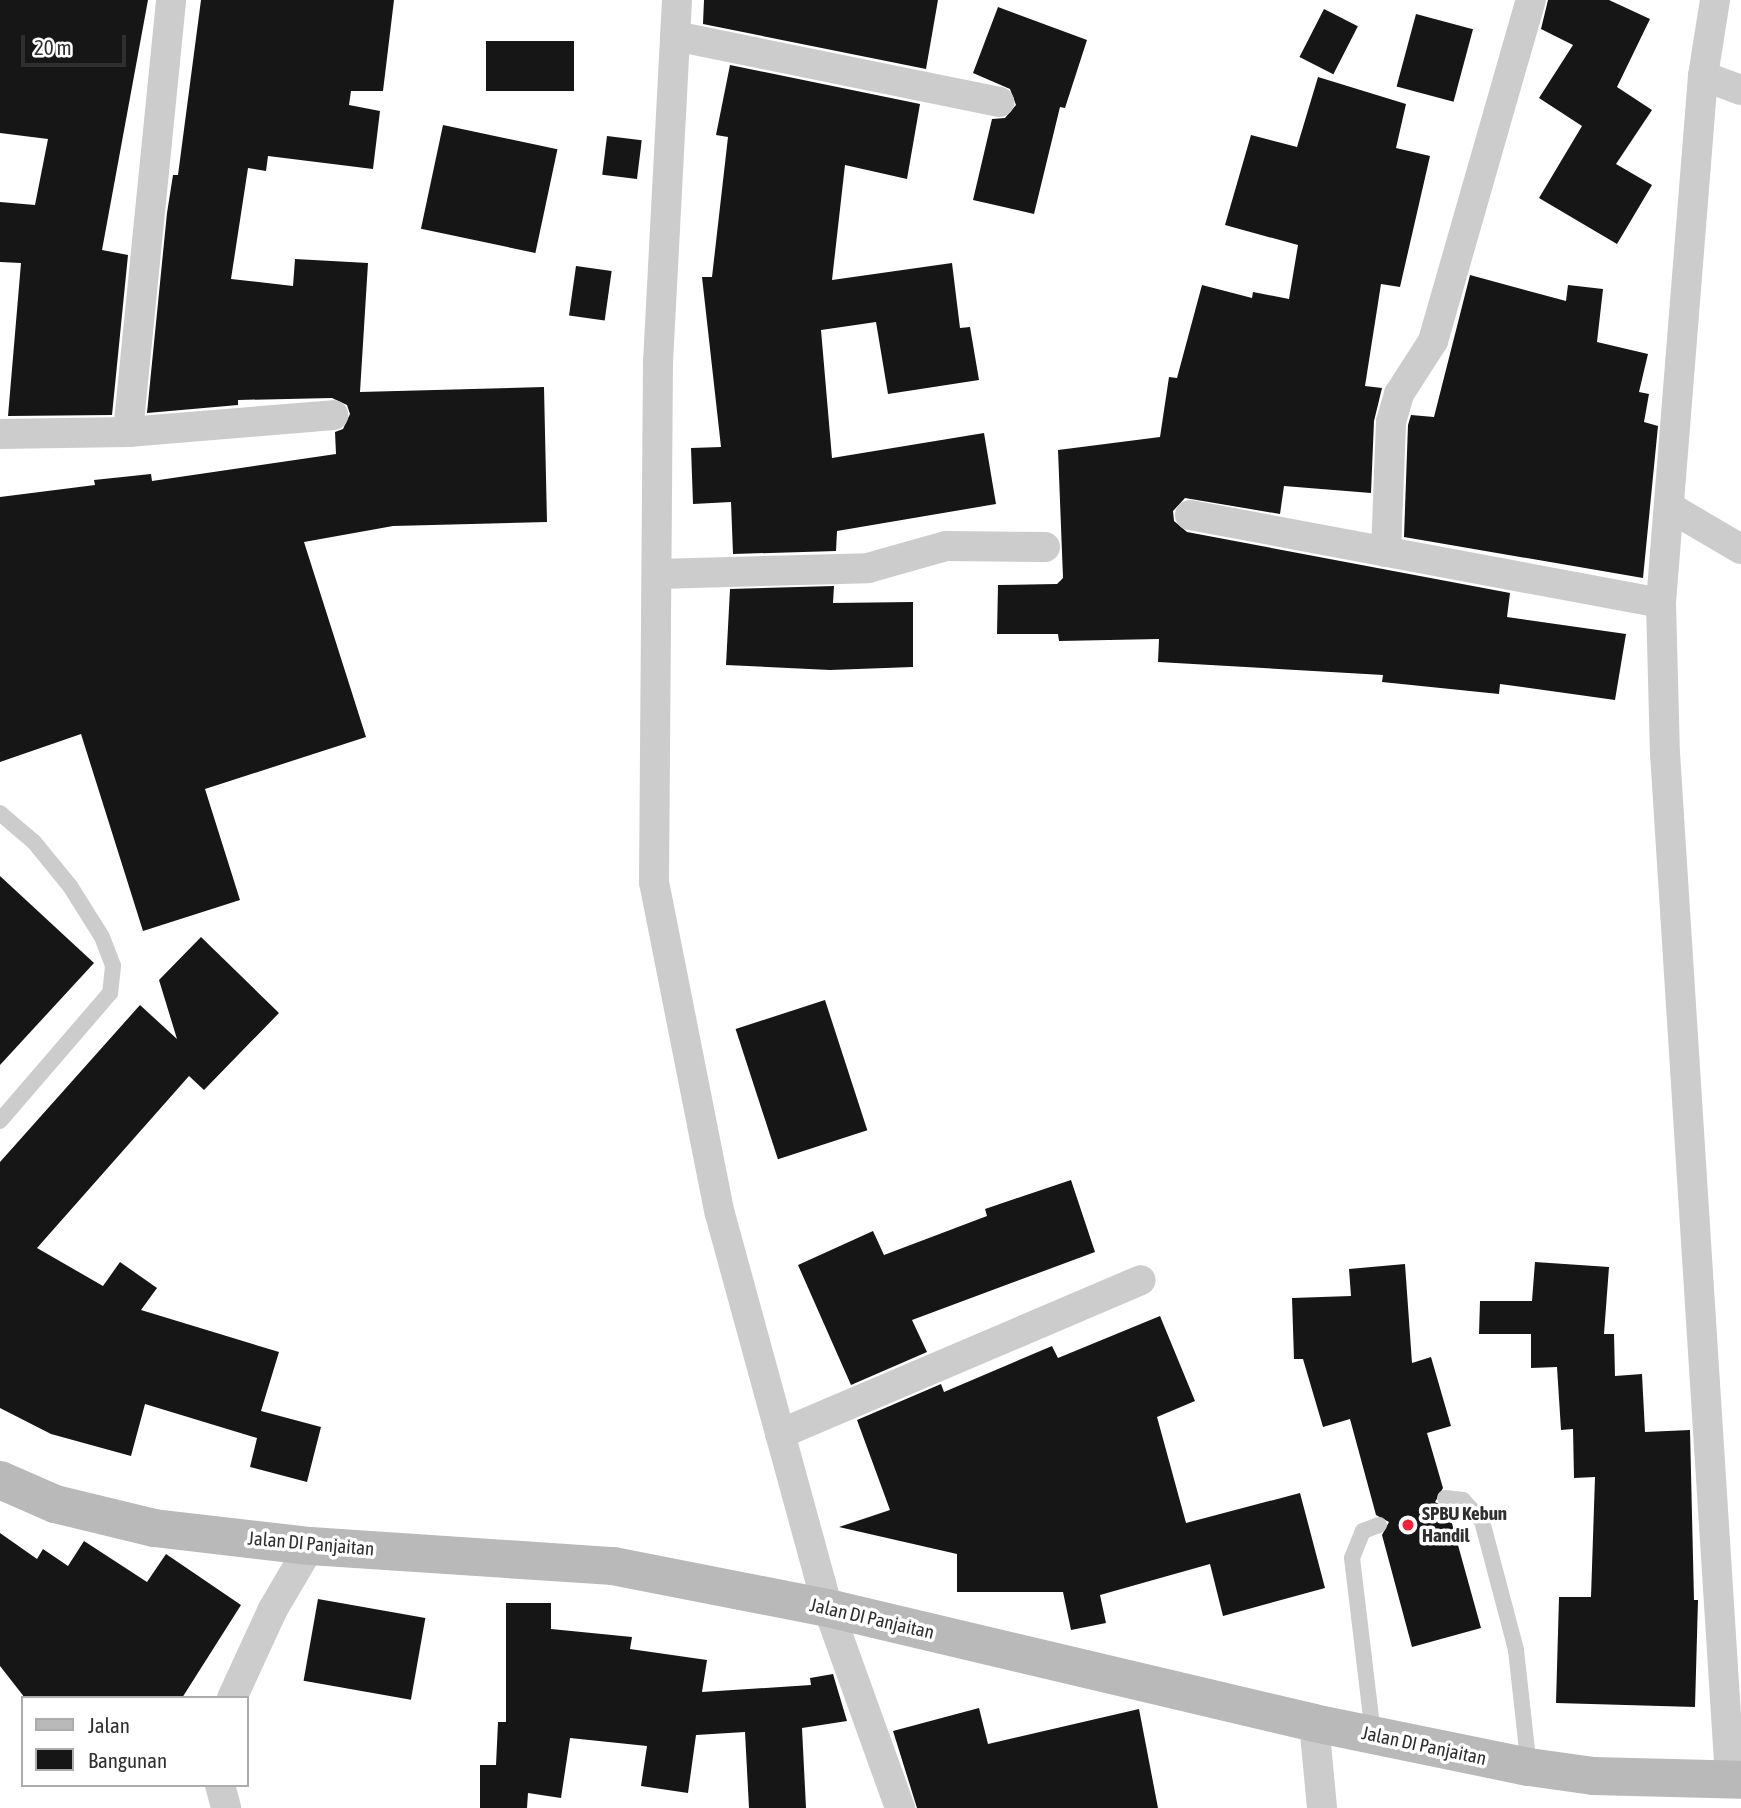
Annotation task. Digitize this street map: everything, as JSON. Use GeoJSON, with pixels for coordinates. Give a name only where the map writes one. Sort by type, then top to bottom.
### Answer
{"type":"FeatureCollection","features":[{"type":"Feature","properties":{"kind":"street"},"geometry":{"type":"LineString","coordinates":[[128,432],[171,0]]}},
{"type":"Feature","properties":{"kind":"street"},"geometry":{"type":"LineString","coordinates":[[677,0],[658,361],[654,882],[720,1214],[828,1608],[900,1808]]}},
{"type":"Feature","properties":{"kind":"street"},"geometry":{"type":"LineString","coordinates":[[1387,552],[1391,422],[1399,394],[1433,341],[1531,0]]}},
{"type":"Feature","properties":{"kind":"street"},"geometry":{"type":"LineString","coordinates":[[1716,0],[1703,76],[1671,508],[1661,603],[1665,753],[1735,1780]]}},
{"type":"Feature","properties":{"kind":"street"},"geometry":{"type":"LineString","coordinates":[[675,36],[999,102]]}},
{"type":"Feature","properties":{"kind":"street"},"geometry":{"type":"LineString","coordinates":[[1703,76],[1741,90]]}},
{"type":"Feature","properties":{"kind":"street"},"geometry":{"type":"LineString","coordinates":[[0,434],[128,432],[334,415]]}},
{"type":"Feature","properties":{"kind":"street"},"geometry":{"type":"LineString","coordinates":[[1671,508],[1741,549]]}},
{"type":"Feature","properties":{"kind":"street"},"geometry":{"type":"LineString","coordinates":[[1190,515],[1661,603]]}},
{"type":"Feature","properties":{"kind":"street"},"geometry":{"type":"LineString","coordinates":[[658,574],[868,568],[946,546],[1045,547]]}},
{"type":"Feature","properties":{"kind":"street"},"geometry":{"type":"LineString","coordinates":[[780,1434],[1141,1280]]}},
{"type":"Feature","properties":{"kind":"street","name":"Jalan DI Panjaitan"},"geometry":{"type":"LineString","coordinates":[[0,1480],[55,1504],[154,1528],[310,1546],[613,1566],[828,1608],[1314,1723],[1529,1767],[1593,1776],[1735,1780]]}},
{"type":"Feature","properties":{"kind":"street"},"geometry":{"type":"LineString","coordinates":[[233,1696],[272,1609],[310,1546]]}},
{"type":"Feature","properties":{"kind":"street"},"geometry":{"type":"LineString","coordinates":[[1314,1723],[1322,1808]]}},
{"type":"Feature","properties":{"kind":"street"},"geometry":{"type":"LineString","coordinates":[[221,1787],[226,1808]]}},
{"type":"Feature","properties":{"kind":"lane"},"geometry":{"type":"LineString","coordinates":[[0,813],[34,842],[70,886],[102,937],[113,966],[110,993],[0,1121]]}},
{"type":"Feature","properties":{"kind":"lane"},"geometry":{"type":"LineString","coordinates":[[1445,1498],[1463,1500],[1482,1521],[1516,1650],[1529,1767]]}},
{"type":"Feature","properties":{"kind":"lane"},"geometry":{"type":"LineString","coordinates":[[1373,1736],[1352,1558],[1363,1531],[1379,1525]]}},
{"type":"Feature","properties":{"kind":"building"},"geometry":{"type":"Polygon","coordinates":[[[0,0],[148,0],[102,250],[128,255],[112,415],[8,416],[21,263],[0,262],[0,202],[35,205],[48,139],[0,133],[0,0]]]}},
{"type":"Feature","properties":{"kind":"building"},"geometry":{"type":"Polygon","coordinates":[[[201,0],[394,0],[383,91],[351,91],[349,105],[380,111],[373,169],[268,156],[266,171],[248,168],[231,279],[293,286],[295,259],[368,263],[360,392],[544,387],[547,522],[393,526],[304,542],[366,737],[205,789],[240,900],[143,931],[81,734],[0,762],[0,497],[95,485],[94,480],[151,474],[152,481],[336,454],[335,432],[343,429],[350,414],[347,405],[332,398],[238,400],[238,405],[147,413],[167,213],[173,175],[178,175],[201,0]]]}},
{"type":"Feature","properties":{"kind":"building"},"geometry":{"type":"Polygon","coordinates":[[[704,0],[938,0],[926,69],[703,24],[704,0]]]}},
{"type":"Feature","properties":{"kind":"building"},"geometry":{"type":"Polygon","coordinates":[[[1548,0],[1609,0],[1650,19],[1617,87],[1652,110],[1616,164],[1652,185],[1617,244],[1539,198],[1582,126],[1539,98],[1573,45],[1541,29],[1548,0]]]}},
{"type":"Feature","properties":{"kind":"building"},"geometry":{"type":"Polygon","coordinates":[[[998,7],[1087,40],[1065,108],[1060,107],[1034,214],[973,200],[992,119],[1005,118],[1016,105],[1010,89],[973,73],[998,7]]]}},
{"type":"Feature","properties":{"kind":"building"},"geometry":{"type":"Polygon","coordinates":[[[1324,9],[1358,26],[1333,74],[1299,57],[1324,9]]]}},
{"type":"Feature","properties":{"kind":"building"},"geometry":{"type":"Polygon","coordinates":[[[1416,14],[1473,29],[1454,102],[1397,86],[1416,14]]]}},
{"type":"Feature","properties":{"kind":"building"},"geometry":{"type":"Polygon","coordinates":[[[486,41],[574,41],[574,91],[486,91],[486,41]]]}},
{"type":"Feature","properties":{"kind":"building"},"geometry":{"type":"Polygon","coordinates":[[[730,65],[920,104],[907,179],[845,165],[832,280],[952,263],[960,328],[970,327],[979,380],[888,394],[876,322],[821,330],[832,458],[984,433],[996,504],[837,531],[836,551],[733,554],[731,502],[693,504],[691,448],[721,447],[702,277],[712,277],[728,137],[716,135],[730,65]]]}},
{"type":"Feature","properties":{"kind":"building"},"geometry":{"type":"Polygon","coordinates":[[[1318,77],[1406,104],[1396,148],[1430,156],[1400,287],[1381,284],[1365,386],[1382,388],[1374,421],[1371,493],[1284,486],[1280,514],[1185,498],[1173,511],[1174,521],[1187,532],[1510,593],[1507,617],[1626,634],[1615,700],[1500,684],[1499,694],[1382,682],[1383,675],[1158,662],[1159,639],[1059,641],[1058,634],[997,634],[998,585],[1057,584],[1063,578],[1058,450],[1160,437],[1169,377],[1177,378],[1202,285],[1252,298],[1253,292],[1289,299],[1298,245],[1225,225],[1251,135],[1297,147],[1318,77]]]}},
{"type":"Feature","properties":{"kind":"building"},"geometry":{"type":"Polygon","coordinates":[[[443,125],[557,149],[535,253],[421,229],[443,125]]]}},
{"type":"Feature","properties":{"kind":"building"},"geometry":{"type":"Polygon","coordinates":[[[607,136],[642,140],[637,179],[602,175],[607,136]]]}},
{"type":"Feature","properties":{"kind":"building"},"geometry":{"type":"Polygon","coordinates":[[[576,266],[612,271],[605,321],[569,316],[576,266]]]}},
{"type":"Feature","properties":{"kind":"building"},"geometry":{"type":"Polygon","coordinates":[[[1470,275],[1566,301],[1568,285],[1603,289],[1597,342],[1648,354],[1639,392],[1649,394],[1644,422],[1658,426],[1643,578],[1404,537],[1408,425],[1411,415],[1434,417],[1470,275]]]}},
{"type":"Feature","properties":{"kind":"building"},"geometry":{"type":"Polygon","coordinates":[[[834,586],[833,603],[913,602],[913,667],[830,670],[726,665],[730,589],[834,586]]]}},
{"type":"Feature","properties":{"kind":"building"},"geometry":{"type":"Polygon","coordinates":[[[0,876],[94,963],[0,1065],[0,876]]]}},
{"type":"Feature","properties":{"kind":"building"},"geometry":{"type":"Polygon","coordinates":[[[201,937],[279,1013],[204,1090],[189,1076],[37,1248],[103,1286],[120,1262],[157,1288],[141,1310],[279,1352],[261,1411],[321,1427],[307,1482],[250,1467],[257,1438],[145,1404],[131,1456],[51,1434],[0,1408],[0,1162],[140,1005],[177,1039],[159,980],[201,937]]]}},
{"type":"Feature","properties":{"kind":"building"},"geometry":{"type":"Polygon","coordinates":[[[825,1000],[867,1130],[778,1159],[736,1029],[825,1000]]]}},
{"type":"Feature","properties":{"kind":"building"},"geometry":{"type":"Polygon","coordinates":[[[1071,1180],[1095,1252],[912,1320],[927,1352],[851,1385],[798,1265],[873,1231],[884,1255],[987,1216],[985,1209],[1071,1180]]]}},
{"type":"Feature","properties":{"kind":"building"},"geometry":{"type":"Polygon","coordinates":[[[1535,1262],[1609,1267],[1604,1334],[1614,1334],[1615,1376],[1642,1374],[1645,1432],[1690,1430],[1694,1600],[1698,1600],[1695,1707],[1556,1703],[1559,1597],[1591,1597],[1595,1477],[1574,1478],[1573,1429],[1561,1430],[1557,1367],[1531,1368],[1531,1334],[1479,1334],[1480,1301],[1532,1301],[1535,1262]]]}},
{"type":"Feature","properties":{"kind":"building"},"geometry":{"type":"Polygon","coordinates":[[[1405,1264],[1412,1363],[1431,1357],[1451,1426],[1427,1433],[1443,1488],[1435,1502],[1448,1509],[1481,1628],[1412,1647],[1382,1535],[1389,1522],[1376,1515],[1350,1419],[1323,1427],[1303,1359],[1294,1359],[1292,1298],[1351,1296],[1349,1269],[1405,1264]]]}},
{"type":"Feature","properties":{"kind":"building"},"geometry":{"type":"Polygon","coordinates":[[[1160,1316],[1195,1401],[1157,1417],[1186,1523],[1300,1493],[1325,1588],[1223,1616],[1210,1564],[1100,1595],[1106,1623],[1071,1630],[1063,1592],[957,1592],[957,1554],[839,1527],[890,1510],[857,1420],[941,1384],[944,1392],[1052,1346],[1058,1358],[1160,1316]]]}},
{"type":"Feature","properties":{"kind":"building"},"geometry":{"type":"Polygon","coordinates":[[[0,1533],[37,1559],[43,1549],[68,1566],[84,1541],[147,1582],[166,1554],[241,1605],[183,1696],[23,1696],[0,1666],[0,1533]]]}},
{"type":"Feature","properties":{"kind":"building"},"geometry":{"type":"Polygon","coordinates":[[[318,1599],[425,1618],[411,1700],[304,1681],[318,1599]]]}},
{"type":"Feature","properties":{"kind":"building"},"geometry":{"type":"Polygon","coordinates":[[[506,1603],[551,1603],[551,1629],[632,1637],[630,1649],[707,1660],[702,1692],[811,1685],[810,1678],[833,1674],[847,1721],[802,1728],[806,1808],[749,1808],[745,1732],[696,1735],[688,1793],[641,1786],[647,1746],[570,1738],[561,1798],[528,1793],[527,1808],[480,1808],[480,1765],[496,1765],[498,1722],[506,1722],[506,1603]]]}},
{"type":"Feature","properties":{"kind":"building"},"geometry":{"type":"Polygon","coordinates":[[[979,1708],[988,1744],[1139,1709],[1158,1808],[917,1808],[893,1731],[979,1708]]]}},
{"type":"Feature","properties":{"kind":"place","name":"SPBU Kebun Handil"},"geometry":{"type":"Point","coordinates":[1408,1525]}}]}
